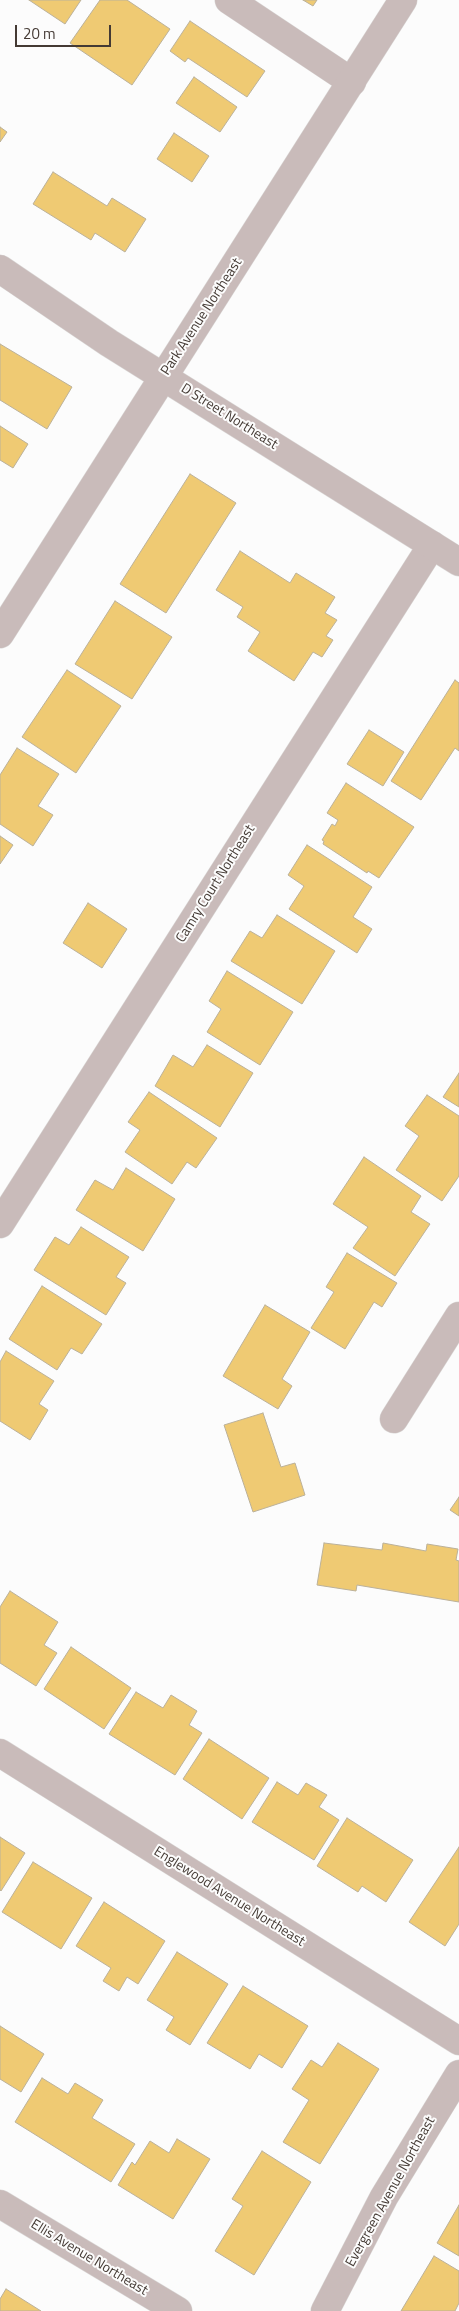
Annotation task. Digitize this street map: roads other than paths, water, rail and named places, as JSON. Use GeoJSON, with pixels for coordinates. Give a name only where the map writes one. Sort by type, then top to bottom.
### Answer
{"type":"FeatureCollection","features":[{"type":"Feature","properties":{"kind":"street"},"geometry":{"type":"LineString","coordinates":[[229,0],[352,82]]}},
{"type":"Feature","properties":{"kind":"street","name":"Park Avenue Northeast"},"geometry":{"type":"LineString","coordinates":[[0,634],[403,0]]}},
{"type":"Feature","properties":{"kind":"street","name":"D Street Northeast"},"geometry":{"type":"LineString","coordinates":[[0,269],[110,343],[459,562]]}},
{"type":"Feature","properties":{"kind":"street","name":"Camry Court Northeast"},"geometry":{"type":"LineString","coordinates":[[0,1224],[432,544]]}},
{"type":"Feature","properties":{"kind":"street"},"geometry":{"type":"LineString","coordinates":[[394,1419],[459,1316]]}},
{"type":"Feature","properties":{"kind":"street","name":"Englewood Avenue Northeast"},"geometry":{"type":"LineString","coordinates":[[0,1753],[459,2042]]}},
{"type":"Feature","properties":{"kind":"street","name":"Evergreen Avenue Northeast"},"geometry":{"type":"LineString","coordinates":[[325,2311],[384,2197],[459,2074]]}},
{"type":"Feature","properties":{"kind":"street","name":"Ellis Avenue Northeast"},"geometry":{"type":"LineString","coordinates":[[0,2204],[178,2311]]}}]}
